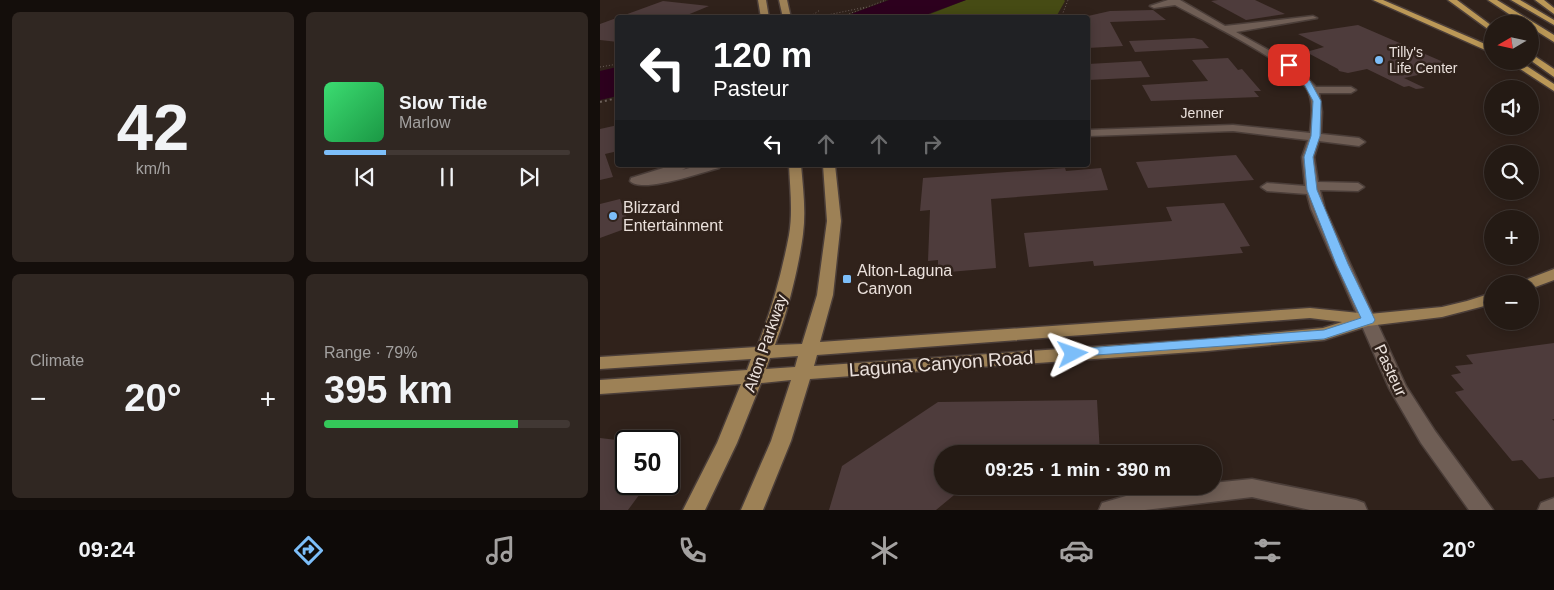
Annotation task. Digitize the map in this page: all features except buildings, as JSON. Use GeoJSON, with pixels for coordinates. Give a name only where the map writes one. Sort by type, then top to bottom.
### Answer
{"type":"FeatureCollection","features":[{"type":"Feature","properties":{"kind":"highway"},"geometry":{"type":"LineString","coordinates":[[1372,0],[1477,42]]}},
{"type":"Feature","properties":{"kind":"highway"},"geometry":{"type":"LineString","coordinates":[[1377,0],[1484,46]]}},
{"type":"Feature","properties":{"kind":"highway"},"geometry":{"type":"LineString","coordinates":[[1452,0],[1484,24]]}},
{"type":"Feature","properties":{"kind":"highway"},"geometry":{"type":"LineString","coordinates":[[1464,0],[1486,15]]}},
{"type":"Feature","properties":{"kind":"highway"},"geometry":{"type":"LineString","coordinates":[[1481,0],[1503,15]]}},
{"type":"Feature","properties":{"kind":"highway"},"geometry":{"type":"LineString","coordinates":[[1492,0],[1554,38]]}},
{"type":"Feature","properties":{"kind":"highway"},"geometry":{"type":"LineString","coordinates":[[1515,0],[1554,23]]}},
{"type":"Feature","properties":{"kind":"highway"},"geometry":{"type":"LineString","coordinates":[[1539,0],[1554,12]]}},
{"type":"Feature","properties":{"kind":"highway"},"geometry":{"type":"LineString","coordinates":[[1539,39],[1554,48]]}},
{"type":"Feature","properties":{"kind":"highway"},"geometry":{"type":"LineString","coordinates":[[1539,51],[1554,62]]}},
{"type":"Feature","properties":{"kind":"highway"},"geometry":{"type":"LineString","coordinates":[[1539,63],[1554,74]]}},
{"type":"Feature","properties":{"kind":"highway"},"geometry":{"type":"LineString","coordinates":[[1526,70],[1554,88]]}},
{"type":"Feature","properties":{"kind":"main road"},"geometry":{"type":"LineString","coordinates":[[762,0],[764,15]]}},
{"type":"Feature","properties":{"kind":"main road"},"geometry":{"type":"LineString","coordinates":[[783,0],[786,15]]}},
{"type":"Feature","properties":{"kind":"main road","name":"Alton Parkway"},"geometry":{"type":"LineString","coordinates":[[694,510],[727,443],[755,376],[781,302],[794,246],[798,201],[795,167]]}},
{"type":"Feature","properties":{"kind":"main road"},"geometry":{"type":"LineString","coordinates":[[752,510],[781,441],[804,372],[825,295],[833,236],[834,207],[829,167]]}},
{"type":"Feature","properties":{"kind":"main road"},"geometry":{"type":"LineString","coordinates":[[1539,280],[1554,274]]}},
{"type":"Feature","properties":{"kind":"main road","name":"Laguna Canyon Road"},"geometry":{"type":"LineString","coordinates":[[600,386],[1198,346],[1324,334],[1368,320],[1442,312],[1471,306],[1484,301]]}},
{"type":"Feature","properties":{"kind":"main road","name":"Laguna Canyon Road"},"geometry":{"type":"LineString","coordinates":[[600,363],[810,350],[1310,313],[1368,320]]}},
{"type":"Feature","properties":{"kind":"street"},"geometry":{"type":"LineString","coordinates":[[1154,6],[1174,1],[1289,65],[1313,90],[1351,90]]}},
{"type":"Feature","properties":{"kind":"street"},"geometry":{"type":"LineString","coordinates":[[1226,30],[1313,18]]}},
{"type":"Feature","properties":{"kind":"street"},"geometry":{"type":"LineString","coordinates":[[1242,39],[1256,37]]}},
{"type":"Feature","properties":{"kind":"street","name":"Pasteur"},"geometry":{"type":"LineString","coordinates":[[1313,90],[1317,106],[1316,136],[1308,157],[1312,188],[1342,264],[1398,388],[1428,437],[1482,510]]}},
{"type":"Feature","properties":{"kind":"street","name":"Jenner"},"geometry":{"type":"LineString","coordinates":[[1090,133],[1184,128],[1233,128],[1358,142]]}},
{"type":"Feature","properties":{"kind":"street"},"geometry":{"type":"LineString","coordinates":[[680,167],[636,181],[665,179],[709,167]]}},
{"type":"Feature","properties":{"kind":"street"},"geometry":{"type":"LineString","coordinates":[[1267,187],[1358,187]]}},
{"type":"Feature","properties":{"kind":"street"},"geometry":{"type":"LineString","coordinates":[[1110,510],[1150,499],[1252,488],[1320,506],[1356,510]]}},
{"type":"Feature","properties":{"kind":"street"},"geometry":{"type":"LineString","coordinates":[[1549,510],[1554,508]]}},
{"type":"Feature","properties":{"kind":"path"},"geometry":{"type":"LineString","coordinates":[[846,15],[886,0]]}},
{"type":"Feature","properties":{"kind":"path"},"geometry":{"type":"LineString","coordinates":[[1063,15],[1068,0]]}},
{"type":"Feature","properties":{"kind":"path"},"geometry":{"type":"LineString","coordinates":[[827,15],[866,7]]}},
{"type":"Feature","properties":{"kind":"path"},"geometry":{"type":"LineString","coordinates":[[812,15],[820,10]]}},
{"type":"Feature","properties":{"kind":"path"},"geometry":{"type":"LineString","coordinates":[[600,67],[615,64]]}},
{"type":"Feature","properties":{"kind":"path"},"geometry":{"type":"LineString","coordinates":[[600,102],[615,99]]}},
{"type":"Feature","properties":{"kind":"green space"},"geometry":{"type":"Polygon","coordinates":[[[966,0],[1065,1],[1057,15],[928,15],[966,0]]]}},
{"type":"Feature","properties":{"kind":"shaded area"},"geometry":{"type":"Polygon","coordinates":[[[889,0],[966,0],[925,15],[848,15],[889,0]]]}},
{"type":"Feature","properties":{"kind":"shaded area"},"geometry":{"type":"Polygon","coordinates":[[[615,67],[615,96],[600,100],[600,71],[615,67]]]}},
{"type":"Feature","properties":{"kind":"place","name":"Tilly's Life Center"},"geometry":{"type":"Point","coordinates":[1379,60]}},
{"type":"Feature","properties":{"kind":"place","name":"Blizzard Entertainment"},"geometry":{"type":"Point","coordinates":[613,216]}},
{"type":"Feature","properties":{"kind":"place","name":"Alton-Laguna Canyon"},"geometry":{"type":"Point","coordinates":[847,279]}},
{"type":"Feature","properties":{"kind":"route"},"geometry":{"type":"LineString","coordinates":[[1073,354],[1207,345],[1324,334],[1368,320],[1318,209],[1312,190],[1308,157],[1316,136],[1317,101],[1308,83],[1289,65]]}}]}
